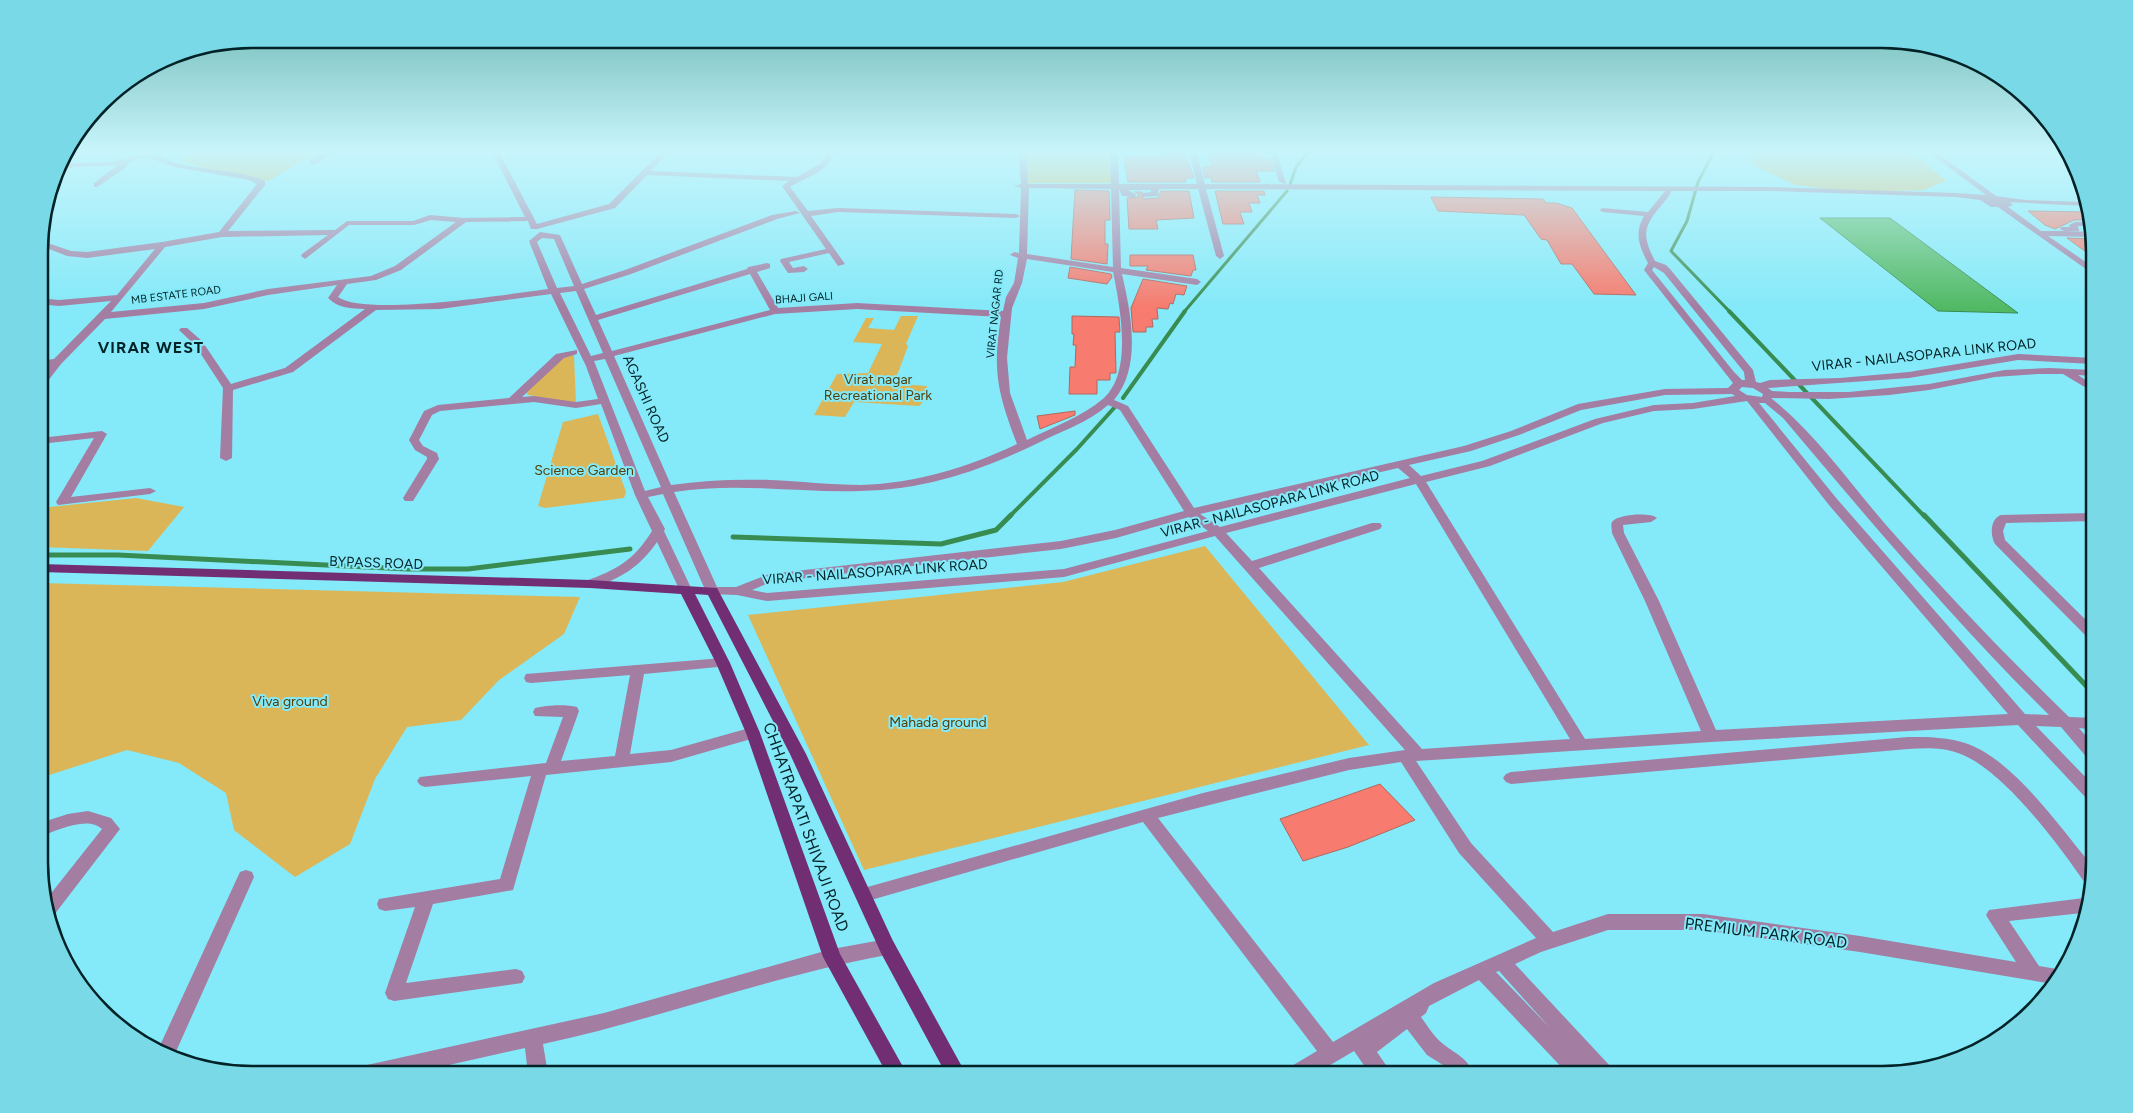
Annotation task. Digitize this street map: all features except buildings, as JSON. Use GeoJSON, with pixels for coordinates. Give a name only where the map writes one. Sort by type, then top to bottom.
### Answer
{"type":"FeatureCollection","features":[{"type":"Feature","properties":{"kind":"main road","name":"BYPASS ROAD"},"geometry":{"type":"LineString","coordinates":[[48,568],[590,584],[712,591]]}},
{"type":"Feature","properties":{"kind":"main road","name":"CHHATRAPATI SHIVAJI ROAD"},"geometry":{"type":"LineString","coordinates":[[686,590],[723,663],[754,733],[832,957],[893,1066]]}},
{"type":"Feature","properties":{"kind":"main road"},"geometry":{"type":"LineString","coordinates":[[712,591],[798,754],[887,947],[952,1066]]}},
{"type":"Feature","properties":{"kind":"street"},"geometry":{"type":"LineString","coordinates":[[222,234],[246,204]]}},
{"type":"Feature","properties":{"kind":"street","name":"AGASHI ROAD"},"geometry":{"type":"LineString","coordinates":[[521,204],[537,231],[557,237],[578,288],[651,447],[666,488],[712,591]]}},
{"type":"Feature","properties":{"kind":"street"},"geometry":{"type":"LineString","coordinates":[[614,204],[537,231],[533,240],[554,292],[559,298],[588,360],[641,495],[659,529],[686,590]]}},
{"type":"Feature","properties":{"kind":"street"},"geometry":{"type":"LineString","coordinates":[[798,204],[827,251],[832,262],[828,264]]}},
{"type":"Feature","properties":{"kind":"street","name":"VIRAT NAGAR RD"},"geometry":{"type":"LineString","coordinates":[[1018,204],[1016,216],[1018,285],[1012,292],[1006,314],[1001,375],[1004,390],[1023,445]]}},
{"type":"Feature","properties":{"kind":"street"},"geometry":{"type":"LineString","coordinates":[[1021,204],[1018,255],[1197,282]]}},
{"type":"Feature","properties":{"kind":"street"},"geometry":{"type":"LineString","coordinates":[[641,495],[666,488],[752,482],[825,488],[876,487],[928,481],[980,466],[1078,420],[1108,402],[1116,392],[1124,375],[1127,355],[1121,285],[1117,269],[1121,204]]}},
{"type":"Feature","properties":{"kind":"street"},"geometry":{"type":"LineString","coordinates":[[1205,204],[1220,256]]}},
{"type":"Feature","properties":{"kind":"street"},"geometry":{"type":"LineString","coordinates":[[1657,204],[1648,214],[1642,232],[1643,248],[1652,263],[1664,267],[1749,372],[1747,390]]}},
{"type":"Feature","properties":{"kind":"street"},"geometry":{"type":"LineString","coordinates":[[2000,204],[2086,266]]}},
{"type":"Feature","properties":{"kind":"street"},"geometry":{"type":"LineString","coordinates":[[805,214],[838,210],[1016,216]]}},
{"type":"Feature","properties":{"kind":"street"},"geometry":{"type":"LineString","coordinates":[[1603,210],[1648,214]]}},
{"type":"Feature","properties":{"kind":"street"},"geometry":{"type":"LineString","coordinates":[[344,282],[334,298],[336,301],[343,305],[374,307],[440,306],[554,292],[578,288],[628,272],[774,217],[796,213]]}},
{"type":"Feature","properties":{"kind":"street"},"geometry":{"type":"LineString","coordinates":[[305,256],[347,223],[414,223],[430,217],[464,220],[528,219]]}},
{"type":"Feature","properties":{"kind":"street","name":"MB ESTATE ROAD"},"geometry":{"type":"LineString","coordinates":[[104,316],[204,306],[268,292],[344,282],[389,273],[464,220]]}},
{"type":"Feature","properties":{"kind":"street"},"geometry":{"type":"LineString","coordinates":[[2060,228],[2076,229],[2073,225],[2084,224]]}},
{"type":"Feature","properties":{"kind":"street"},"geometry":{"type":"LineString","coordinates":[[48,245],[77,254],[162,245],[222,234],[337,232]]}},
{"type":"Feature","properties":{"kind":"street"},"geometry":{"type":"LineString","coordinates":[[2040,234],[2085,235]]}},
{"type":"Feature","properties":{"kind":"street"},"geometry":{"type":"LineString","coordinates":[[48,374],[57,362],[120,298],[162,245]]}},
{"type":"Feature","properties":{"kind":"street"},"geometry":{"type":"LineString","coordinates":[[827,251],[841,264]]}},
{"type":"Feature","properties":{"kind":"street"},"geometry":{"type":"LineString","coordinates":[[804,269],[791,271],[784,261],[827,251]]}},
{"type":"Feature","properties":{"kind":"street"},"geometry":{"type":"LineString","coordinates":[[1652,263],[1648,270],[1730,374],[1747,390],[1833,502],[2022,719],[2086,787]]}},
{"type":"Feature","properties":{"kind":"street"},"geometry":{"type":"LineString","coordinates":[[593,319],[767,266]]}},
{"type":"Feature","properties":{"kind":"street"},"geometry":{"type":"LineString","coordinates":[[751,270],[775,311]]}},
{"type":"Feature","properties":{"kind":"street"},"geometry":{"type":"LineString","coordinates":[[48,302],[59,303],[120,298]]}},
{"type":"Feature","properties":{"kind":"street","name":"BHAJI GALI"},"geometry":{"type":"LineString","coordinates":[[588,360],[775,311],[857,306],[1006,314]]}},
{"type":"Feature","properties":{"kind":"street"},"geometry":{"type":"LineString","coordinates":[[228,388],[289,370],[374,307]]}},
{"type":"Feature","properties":{"kind":"street"},"geometry":{"type":"LineString","coordinates":[[184,330],[199,344],[228,388],[226,458]]}},
{"type":"Feature","properties":{"kind":"street"},"geometry":{"type":"LineString","coordinates":[[512,401],[560,356],[574,352]]}},
{"type":"Feature","properties":{"kind":"street"},"geometry":{"type":"LineString","coordinates":[[2048,357],[2064,371],[2086,385]]}},
{"type":"Feature","properties":{"kind":"street","name":"VIRAR - NAILASOPARA LINK ROAD"},"geometry":{"type":"LineString","coordinates":[[737,591],[768,597],[1064,572],[1351,496],[1486,464],[1599,421],[1654,408],[1693,406],[1770,383],[1816,383],[1909,375],[1994,360],[2048,357],[2086,360]]}},
{"type":"Feature","properties":{"kind":"street"},"geometry":{"type":"LineString","coordinates":[[48,363],[57,362]]}},
{"type":"Feature","properties":{"kind":"street","name":"VIRAR - NAILASOPARA LINK ROAD"},"geometry":{"type":"LineString","coordinates":[[737,591],[769,578],[1061,545],[1116,534],[1224,503],[1468,449],[1515,433],[1578,407],[1665,392],[1747,390],[1768,396],[1855,395],[1928,387],[2003,373],[2064,371],[2086,373]]}},
{"type":"Feature","properties":{"kind":"street"},"geometry":{"type":"LineString","coordinates":[[1840,381],[1855,395]]}},
{"type":"Feature","properties":{"kind":"street"},"geometry":{"type":"LineString","coordinates":[[1747,390],[1768,396],[1788,416],[1882,528],[2007,665],[2086,747]]}},
{"type":"Feature","properties":{"kind":"street"},"geometry":{"type":"LineString","coordinates":[[409,498],[433,460],[433,455],[419,448],[414,440],[428,413],[438,408],[534,399],[576,404],[603,401]]}},
{"type":"Feature","properties":{"kind":"street"},"geometry":{"type":"LineString","coordinates":[[1108,402],[1124,408],[1192,513],[1218,532],[1250,566],[1411,755],[1466,848],[1550,941]]}},
{"type":"Feature","properties":{"kind":"street"},"geometry":{"type":"LineString","coordinates":[[48,441],[102,434],[62,502],[150,490]]}},
{"type":"Feature","properties":{"kind":"street"},"geometry":{"type":"LineString","coordinates":[[1402,465],[1420,481],[1580,745]]}},
{"type":"Feature","properties":{"kind":"street"},"geometry":{"type":"LineString","coordinates":[[2086,517],[2001,519],[1997,531],[1999,541],[2086,628]]}},
{"type":"Feature","properties":{"kind":"street"},"geometry":{"type":"LineString","coordinates":[[1652,518],[1629,518],[1617,523],[1618,533],[1652,601],[1711,736]]}},
{"type":"Feature","properties":{"kind":"street"},"geometry":{"type":"LineString","coordinates":[[1250,566],[1376,526]]}},
{"type":"Feature","properties":{"kind":"street"},"geometry":{"type":"LineString","coordinates":[[590,584],[620,573],[631,565],[645,552],[659,529]]}},
{"type":"Feature","properties":{"kind":"street"},"geometry":{"type":"LineString","coordinates":[[712,591],[737,591]]}},
{"type":"Feature","properties":{"kind":"street"},"geometry":{"type":"LineString","coordinates":[[531,678],[723,663]]}},
{"type":"Feature","properties":{"kind":"street"},"geometry":{"type":"LineString","coordinates":[[621,762],[638,671]]}},
{"type":"Feature","properties":{"kind":"street"},"geometry":{"type":"LineString","coordinates":[[385,904],[507,885],[546,770],[572,711],[540,712]]}},
{"type":"Feature","properties":{"kind":"street"},"geometry":{"type":"LineString","coordinates":[[864,895],[1203,799],[1339,766],[1411,755],[2022,719],[2086,724]]}},
{"type":"Feature","properties":{"kind":"street"},"geometry":{"type":"LineString","coordinates":[[425,781],[671,756],[754,733]]}},
{"type":"Feature","properties":{"kind":"street"},"geometry":{"type":"LineString","coordinates":[[1511,778],[1784,753],[1939,742],[1964,748],[1988,760],[2007,778],[2085,870]]}},
{"type":"Feature","properties":{"kind":"street"},"geometry":{"type":"LineString","coordinates":[[1146,815],[1330,1053]]}},
{"type":"Feature","properties":{"kind":"street"},"geometry":{"type":"LineString","coordinates":[[48,828],[91,817],[107,822],[112,829],[52,905]]}},
{"type":"Feature","properties":{"kind":"street"},"geometry":{"type":"LineString","coordinates":[[168,1048],[246,877]]}},
{"type":"Feature","properties":{"kind":"street"},"geometry":{"type":"LineString","coordinates":[[426,898],[394,993],[516,978]]}},
{"type":"Feature","properties":{"kind":"street"},"geometry":{"type":"LineString","coordinates":[[2034,973],[1994,915],[2081,905]]}},
{"type":"Feature","properties":{"kind":"street","name":"PREMIUM PARK ROAD"},"geometry":{"type":"LineString","coordinates":[[1360,1044],[1407,1013],[1485,973],[1501,962],[1550,941],[1608,922],[1703,922],[1860,944],[2050,976]]}},
{"type":"Feature","properties":{"kind":"street"},"geometry":{"type":"LineString","coordinates":[[405,1066],[604,1022],[832,957],[887,947]]}},
{"type":"Feature","properties":{"kind":"street"},"geometry":{"type":"LineString","coordinates":[[1501,962],[1597,1066]]}},
{"type":"Feature","properties":{"kind":"street"},"geometry":{"type":"LineString","coordinates":[[1485,973],[1573,1066]]}},
{"type":"Feature","properties":{"kind":"street"},"geometry":{"type":"LineString","coordinates":[[1407,1013],[1434,1049],[1450,1058],[1457,1066]]}},
{"type":"Feature","properties":{"kind":"street"},"geometry":{"type":"LineString","coordinates":[[533,1037],[537,1066]]}},
{"type":"Feature","properties":{"kind":"street"},"geometry":{"type":"LineString","coordinates":[[1310,1066],[1330,1053],[1360,1044],[1376,1066]]}},
{"type":"Feature","properties":{"kind":"green space","name":"Virat nagar Recreational Park"},"geometry":{"type":"Polygon","coordinates":[[[901,316],[918,316],[906,344],[908,346],[895,381],[898,384],[927,386],[925,400],[919,406],[854,402],[845,417],[814,415],[837,374],[868,373],[882,344],[853,342],[866,318],[874,318],[868,328],[894,330],[901,316]]]}},
{"type":"Feature","properties":{"kind":"green space"},"geometry":{"type":"Polygon","coordinates":[[[574,355],[576,404],[528,395],[526,392],[563,357],[574,355]]]}},
{"type":"Feature","properties":{"kind":"green space","name":"Science Garden"},"geometry":{"type":"Polygon","coordinates":[[[598,414],[626,492],[624,498],[545,508],[538,506],[563,422],[598,414]]]}},
{"type":"Feature","properties":{"kind":"green space"},"geometry":{"type":"Polygon","coordinates":[[[136,498],[184,507],[148,551],[48,547],[48,507],[136,498]]]}},
{"type":"Feature","properties":{"kind":"green space","name":"Mahada ground"},"geometry":{"type":"Polygon","coordinates":[[[1205,546],[1369,745],[864,870],[748,615],[1063,582],[1205,546]]]}},
{"type":"Feature","properties":{"kind":"green space","name":"Viva ground"},"geometry":{"type":"Polygon","coordinates":[[[48,583],[580,597],[564,634],[499,680],[461,720],[407,727],[375,779],[350,844],[295,877],[234,830],[226,793],[179,763],[127,750],[48,775],[48,583]]]}},
{"type":"Feature","properties":{"kind":"shaded area"},"geometry":{"type":"Polygon","coordinates":[[[1820,218],[1890,218],[2018,313],[1938,311],[1820,218]]]}},
{"type":"Feature","properties":{"kind":"waterway"},"geometry":{"type":"LineString","coordinates":[[1184,312],[1276,204]]}},
{"type":"Feature","properties":{"kind":"waterway"},"geometry":{"type":"LineString","coordinates":[[1692,204],[1687,221],[1671,251],[1730,312]]}},
{"type":"Feature","properties":{"kind":"waterway"},"geometry":{"type":"LineString","coordinates":[[1123,398],[1185,311]]}},
{"type":"Feature","properties":{"kind":"waterway"},"geometry":{"type":"LineString","coordinates":[[1729,311],[1925,517]]}},
{"type":"Feature","properties":{"kind":"waterway"},"geometry":{"type":"LineString","coordinates":[[733,537],[941,544],[996,530],[1077,449],[1114,408]]}},
{"type":"Feature","properties":{"kind":"waterway"},"geometry":{"type":"LineString","coordinates":[[1924,515],[2086,686]]}},
{"type":"Feature","properties":{"kind":"waterway"},"geometry":{"type":"LineString","coordinates":[[48,555],[118,555],[408,569],[468,569],[630,549]]}},
{"type":"Feature","properties":{"kind":"district","name":"VIRAR WEST"},"geometry":{"type":"Point","coordinates":[151,347]}}]}
